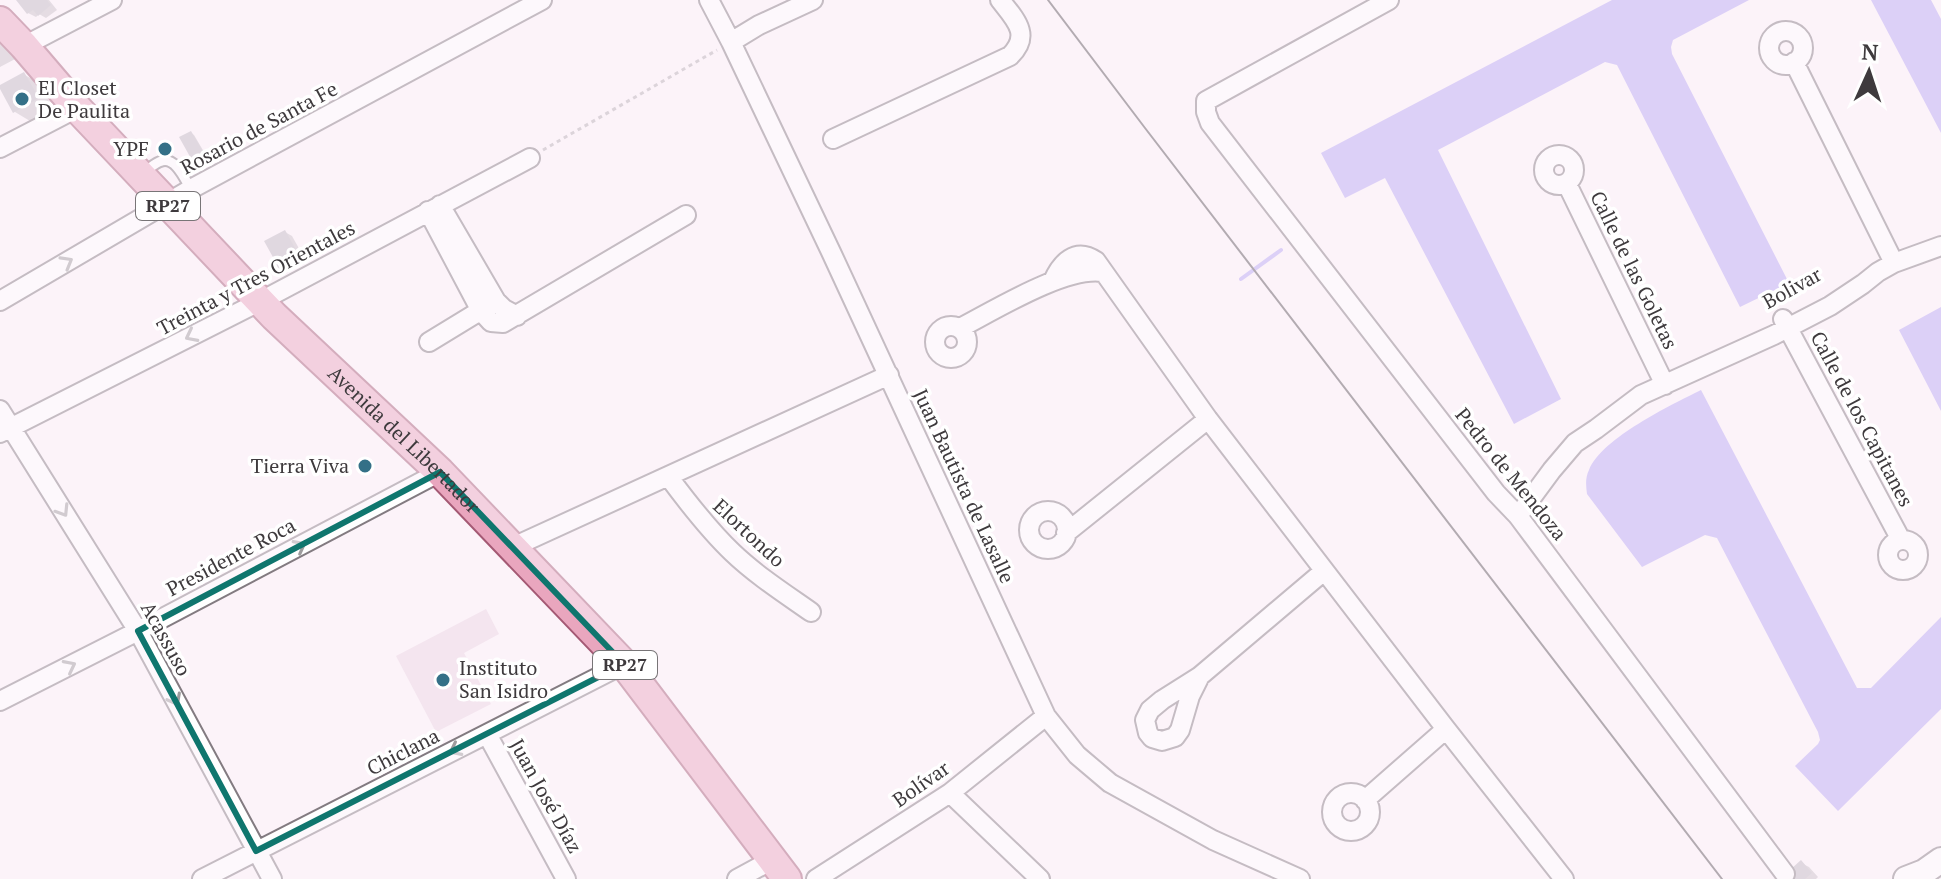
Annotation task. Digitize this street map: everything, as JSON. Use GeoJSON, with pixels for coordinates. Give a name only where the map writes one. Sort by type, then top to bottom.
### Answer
{"type":"FeatureCollection","features":[{"type":"Feature","properties":{"kind":"main road","name":"Avenida del Libertador"},"geometry":{"type":"LineString","coordinates":[[0,21],[166,204],[274,316],[440,472],[624,664],[780,869]]}},
{"type":"Feature","properties":{"kind":"street"},"geometry":{"type":"LineString","coordinates":[[24,46],[112,0]]}},
{"type":"Feature","properties":{"kind":"street","name":"Rosario de Santa Fe"},"geometry":{"type":"LineString","coordinates":[[0,301],[191,189],[542,0]]}},
{"type":"Feature","properties":{"kind":"street","name":"Juan Bautista de Lasalle"},"geometry":{"type":"LineString","coordinates":[[709,0],[889,375],[1046,716],[1077,755],[1110,783],[1213,840],[1300,879]]}},
{"type":"Feature","properties":{"kind":"street"},"geometry":{"type":"LineString","coordinates":[[731,42],[813,0]]}},
{"type":"Feature","properties":{"kind":"street"},"geometry":{"type":"LineString","coordinates":[[833,139],[1010,56],[1019,48],[1019,24],[1000,0]]}},
{"type":"Feature","properties":{"kind":"street","name":"Pedro de Mendoza"},"geometry":{"type":"LineString","coordinates":[[1389,0],[1206,101],[1210,123],[1496,493],[1518,516],[1785,874]]}},
{"type":"Feature","properties":{"kind":"street"},"geometry":{"type":"LineString","coordinates":[[1794,62],[1892,260]]}},
{"type":"Feature","properties":{"kind":"street"},"geometry":{"type":"LineString","coordinates":[[0,148],[77,108]]}},
{"type":"Feature","properties":{"kind":"street","name":"Treinta y Tres Orientales"},"geometry":{"type":"LineString","coordinates":[[5,430],[261,301],[530,158]]}},
{"type":"Feature","properties":{"kind":"street","name":"Calle de las Goletas"},"geometry":{"type":"LineString","coordinates":[[1567,184],[1663,381]]}},
{"type":"Feature","properties":{"kind":"street"},"geometry":{"type":"LineString","coordinates":[[434,208],[488,306],[491,322],[503,323],[686,215]]}},
{"type":"Feature","properties":{"kind":"street","name":"Bolivar"},"geometry":{"type":"LineString","coordinates":[[1518,516],[1575,443],[1641,395],[1713,348],[1785,323],[1841,286],[1941,235]]}},
{"type":"Feature","properties":{"kind":"street","name":"Bolivar"},"geometry":{"type":"LineString","coordinates":[[1892,260],[1941,246]]}},
{"type":"Feature","properties":{"kind":"street"},"geometry":{"type":"LineString","coordinates":[[960,328],[1053,281],[1065,261],[1078,256],[1096,261],[1208,419],[1564,879]]}},
{"type":"Feature","properties":{"kind":"street"},"geometry":{"type":"LineString","coordinates":[[429,342],[488,306]]}},
{"type":"Feature","properties":{"kind":"street","name":"Calle de los Capitanes"},"geometry":{"type":"LineString","coordinates":[[1785,323],[1901,540]]}},
{"type":"Feature","properties":{"kind":"street"},"geometry":{"type":"LineString","coordinates":[[513,547],[889,375]]}},
{"type":"Feature","properties":{"kind":"street"},"geometry":{"type":"LineString","coordinates":[[0,410],[5,430]]}},
{"type":"Feature","properties":{"kind":"street"},"geometry":{"type":"LineString","coordinates":[[1066,533],[1208,419]]}},
{"type":"Feature","properties":{"kind":"street","name":"Acassuso"},"geometry":{"type":"LineString","coordinates":[[5,430],[22,444],[138,631],[272,879]]}},
{"type":"Feature","properties":{"kind":"street","name":"Presidente Roca"},"geometry":{"type":"LineString","coordinates":[[0,701],[440,472]]}},
{"type":"Feature","properties":{"kind":"street","name":"Elortondo"},"geometry":{"type":"LineString","coordinates":[[668,476],[698,516],[732,552],[770,584],[811,612]]}},
{"type":"Feature","properties":{"kind":"street"},"geometry":{"type":"LineString","coordinates":[[1200,676],[1324,571]]}},
{"type":"Feature","properties":{"kind":"street","name":"Chiclana"},"geometry":{"type":"LineString","coordinates":[[202,879],[624,664]]}},
{"type":"Feature","properties":{"kind":"street","name":"Bolívar"},"geometry":{"type":"LineString","coordinates":[[816,879],[950,793],[1046,716]]}},
{"type":"Feature","properties":{"kind":"street"},"geometry":{"type":"LineString","coordinates":[[1365,800],[1446,729]]}},
{"type":"Feature","properties":{"kind":"street","name":"Juan José Díaz"},"geometry":{"type":"LineString","coordinates":[[487,734],[566,879]]}},
{"type":"Feature","properties":{"kind":"street"},"geometry":{"type":"LineString","coordinates":[[950,793],[1040,879]]}},
{"type":"Feature","properties":{"kind":"street"},"geometry":{"type":"LineString","coordinates":[[1906,879],[1924,872],[1941,860]]}},
{"type":"Feature","properties":{"kind":"street"},"geometry":{"type":"LineString","coordinates":[[737,879],[780,869]]}},
{"type":"Feature","properties":{"kind":"lane"},"geometry":{"type":"LineString","coordinates":[[140,175],[162,160],[169,161],[176,165],[191,189]]}},
{"type":"Feature","properties":{"kind":"path"},"geometry":{"type":"LineString","coordinates":[[530,158],[731,42]]}},
{"type":"Feature","properties":{"kind":"highlighted area"},"geometry":{"type":"Polygon","coordinates":[[[440,472],[624,664],[256,851],[138,631],[440,472]]]}},
{"type":"Feature","properties":{"kind":"shaded area"},"geometry":{"type":"Polygon","coordinates":[[[1612,0],[1749,0],[1673,40],[1671,47],[1789,283],[1740,307],[1617,65],[1605,62],[1438,150],[1561,399],[1514,424],[1385,178],[1345,198],[1321,153],[1612,0]]]}},
{"type":"Feature","properties":{"kind":"shaded area"},"geometry":{"type":"Polygon","coordinates":[[[1871,0],[1931,0],[1941,19],[1941,133],[1871,0]]]}},
{"type":"Feature","properties":{"kind":"shaded area"},"geometry":{"type":"Polygon","coordinates":[[[1941,307],[1941,411],[1899,330],[1941,307]]]}},
{"type":"Feature","properties":{"kind":"shaded area"},"geometry":{"type":"Polygon","coordinates":[[[1701,390],[1857,688],[1871,688],[1941,617],[1941,709],[1838,811],[1795,766],[1818,744],[1818,732],[1717,538],[1705,535],[1642,567],[1587,494],[1589,470],[1608,446],[1639,424],[1701,390]]]}},
{"type":"Feature","properties":{"kind":"shaded area","name":"Instituto San Isidro"},"geometry":{"type":"Polygon","coordinates":[[[486,609],[499,634],[464,653],[491,704],[436,732],[396,656],[486,609]]]}},
{"type":"Feature","properties":{"kind":"building"},"geometry":{"type":"Polygon","coordinates":[[[16,0],[47,0],[51,5],[38,16],[33,10],[27,14],[16,0]]]}},
{"type":"Feature","properties":{"kind":"building"},"geometry":{"type":"Polygon","coordinates":[[[24,72],[39,98],[13,113],[0,85],[24,72]]]}},
{"type":"Feature","properties":{"kind":"building"},"geometry":{"type":"Polygon","coordinates":[[[191,131],[205,155],[193,162],[179,137],[191,131]]]}},
{"type":"Feature","properties":{"kind":"building"},"geometry":{"type":"Polygon","coordinates":[[[285,230],[300,257],[276,269],[264,241],[285,230]]]}},
{"type":"Feature","properties":{"kind":"building"},"geometry":{"type":"Polygon","coordinates":[[[1801,860],[1812,873],[1805,879],[1780,879],[1801,860]]]}},
{"type":"Feature","properties":{"kind":"waterway"},"geometry":{"type":"LineString","coordinates":[[1241,279],[1281,250]]}},
{"type":"Feature","properties":{"kind":"tram line"},"geometry":{"type":"LineString","coordinates":[[1048,0],[1722,879]]}},
{"type":"Feature","properties":{"kind":"place","name":"El Closet De Paulita"},"geometry":{"type":"Point","coordinates":[22,99]}},
{"type":"Feature","properties":{"kind":"place","name":"YPF"},"geometry":{"type":"Point","coordinates":[165,149]}},
{"type":"Feature","properties":{"kind":"place","name":"Tierra Viva"},"geometry":{"type":"Point","coordinates":[365,466]}},
{"type":"Feature","properties":{"kind":"place","name":"Instituto San Isidro"},"geometry":{"type":"Point","coordinates":[443,680]}}]}
